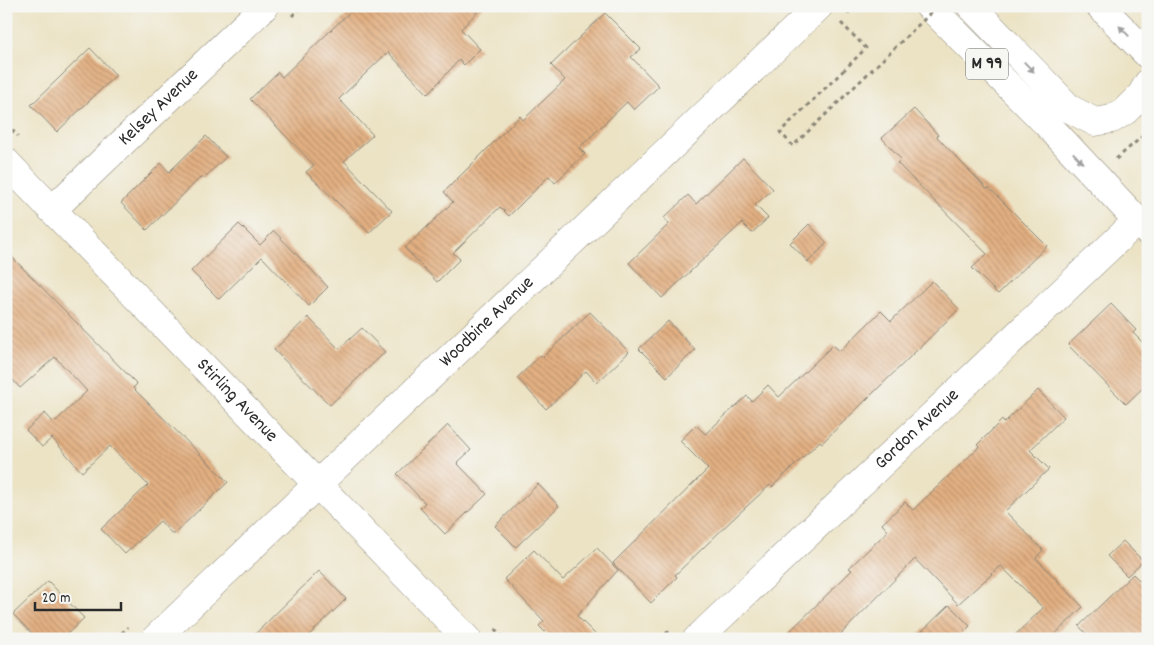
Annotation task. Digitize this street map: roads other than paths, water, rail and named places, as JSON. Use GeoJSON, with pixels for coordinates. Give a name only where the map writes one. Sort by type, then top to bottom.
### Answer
{"type":"FeatureCollection","features":[{"type":"Feature","properties":{"kind":"street","name":"M 99"},"geometry":{"type":"LineString","coordinates":[[929,6],[1144,218]]}},
{"type":"Feature","properties":{"kind":"street"},"geometry":{"type":"LineString","coordinates":[[971,6],[1070,109],[1095,122],[1112,119],[1125,111],[1141,95],[1148,83]]}},
{"type":"Feature","properties":{"kind":"street"},"geometry":{"type":"LineString","coordinates":[[1100,6],[1148,56]]}},
{"type":"Feature","properties":{"kind":"street","name":"Kelsey Avenue"},"geometry":{"type":"LineString","coordinates":[[52,210],[277,13]]}},
{"type":"Feature","properties":{"kind":"street","name":"Woodbine Avenue"},"geometry":{"type":"LineString","coordinates":[[155,639],[318,484],[830,18]]}},
{"type":"Feature","properties":{"kind":"street","name":"Stirling Avenue"},"geometry":{"type":"LineString","coordinates":[[6,162],[467,639]]}},
{"type":"Feature","properties":{"kind":"street","name":"Gordon Avenue"},"geometry":{"type":"LineString","coordinates":[[697,639],[1144,218]]}}]}
